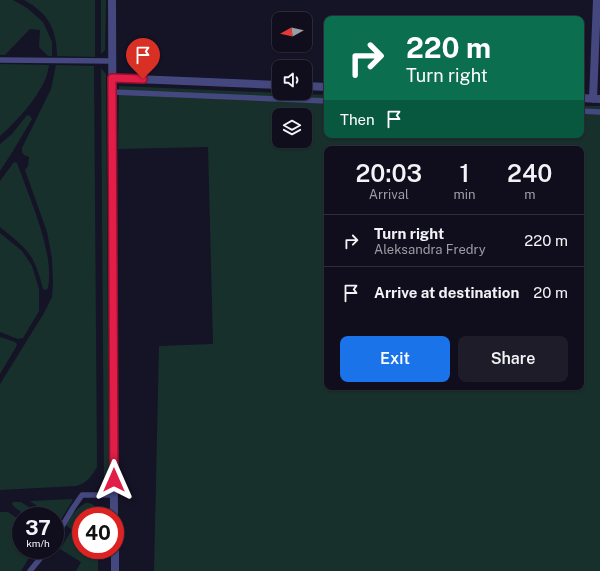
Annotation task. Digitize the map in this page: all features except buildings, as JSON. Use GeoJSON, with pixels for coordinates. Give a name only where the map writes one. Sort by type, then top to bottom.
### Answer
{"type":"FeatureCollection","features":[{"type":"Feature","properties":{"kind":"street"},"geometry":{"type":"LineString","coordinates":[[112,0],[114,507]]}},
{"type":"Feature","properties":{"kind":"street"},"geometry":{"type":"LineString","coordinates":[[584,98],[596,99],[597,0]]}},
{"type":"Feature","properties":{"kind":"street"},"geometry":{"type":"LineString","coordinates":[[112,78],[272,85]]}},
{"type":"Feature","properties":{"kind":"street"},"geometry":{"type":"LineString","coordinates":[[312,86],[324,87]]}},
{"type":"Feature","properties":{"kind":"street"},"geometry":{"type":"LineString","coordinates":[[114,559],[115,571]]}},
{"type":"Feature","properties":{"kind":"lane"},"geometry":{"type":"LineString","coordinates":[[0,60],[112,61]]}},
{"type":"Feature","properties":{"kind":"lane"},"geometry":{"type":"LineString","coordinates":[[112,92],[324,100]]}},
{"type":"Feature","properties":{"kind":"lane"},"geometry":{"type":"LineString","coordinates":[[584,111],[600,112]]}},
{"type":"Feature","properties":{"kind":"lane"},"geometry":{"type":"LineString","coordinates":[[64,523],[82,495],[114,495]]}},
{"type":"Feature","properties":{"kind":"lane"},"geometry":{"type":"LineString","coordinates":[[30,571],[40,559]]}},
{"type":"Feature","properties":{"kind":"green space"},"geometry":{"type":"Polygon","coordinates":[[[0,0],[13,0],[27,8],[43,22],[52,42],[52,56],[48,56],[39,47],[40,30],[30,29],[5,55],[0,55],[0,0]]]}},
{"type":"Feature","properties":{"kind":"green space"},"geometry":{"type":"Polygon","coordinates":[[[24,0],[95,0],[95,57],[57,56],[57,46],[50,23],[39,10],[24,0]]]}},
{"type":"Feature","properties":{"kind":"green space"},"geometry":{"type":"Polygon","coordinates":[[[101,0],[106,0],[105,50],[101,54],[101,0]]]}},
{"type":"Feature","properties":{"kind":"green space"},"geometry":{"type":"Polygon","coordinates":[[[0,64],[49,65],[46,78],[37,95],[19,118],[0,136],[0,64]]]}},
{"type":"Feature","properties":{"kind":"green space"},"geometry":{"type":"Polygon","coordinates":[[[56,65],[94,66],[97,467],[88,479],[76,486],[0,490],[0,384],[44,313],[52,297],[52,258],[47,232],[25,170],[28,166],[29,157],[24,155],[22,148],[51,89],[56,65]]]}},
{"type":"Feature","properties":{"kind":"green space"},"geometry":{"type":"Polygon","coordinates":[[[101,68],[106,74],[109,480],[104,480],[101,68]]]}},
{"type":"Feature","properties":{"kind":"green space"},"geometry":{"type":"Polygon","coordinates":[[[119,86],[272,93],[272,100],[312,100],[312,94],[324,95],[324,138],[584,138],[584,106],[600,106],[600,571],[154,571],[159,346],[213,344],[208,147],[118,149],[119,86]]]}},
{"type":"Feature","properties":{"kind":"green space"},"geometry":{"type":"Polygon","coordinates":[[[27,115],[32,119],[0,171],[0,144],[12,134],[27,115]]]}},
{"type":"Feature","properties":{"kind":"green space"},"geometry":{"type":"Polygon","coordinates":[[[14,162],[17,163],[40,225],[48,258],[49,274],[48,288],[46,290],[43,289],[40,277],[29,253],[0,227],[0,181],[14,162]]]}},
{"type":"Feature","properties":{"kind":"green space"},"geometry":{"type":"Polygon","coordinates":[[[0,233],[22,251],[32,266],[39,289],[39,311],[23,338],[18,339],[0,332],[0,233]]]}},
{"type":"Feature","properties":{"kind":"green space"},"geometry":{"type":"Polygon","coordinates":[[[0,337],[17,344],[0,374],[0,337]]]}},
{"type":"Feature","properties":{"kind":"green space"},"geometry":{"type":"Polygon","coordinates":[[[73,500],[64,515],[64,507],[39,507],[30,501],[73,500]]]}},
{"type":"Feature","properties":{"kind":"green space"},"geometry":{"type":"Polygon","coordinates":[[[13,502],[21,502],[29,507],[14,507],[12,504],[13,502]]]}},
{"type":"Feature","properties":{"kind":"green space"},"geometry":{"type":"Polygon","coordinates":[[[86,503],[92,504],[95,507],[79,507],[86,503]]]}},
{"type":"Feature","properties":{"kind":"green space"},"geometry":{"type":"Polygon","coordinates":[[[0,512],[8,512],[12,515],[12,559],[28,559],[21,571],[0,571],[0,512]]]}},
{"type":"Feature","properties":{"kind":"green space"},"geometry":{"type":"Polygon","coordinates":[[[72,515],[72,530],[66,525],[72,515]]]}},
{"type":"Feature","properties":{"kind":"green space"},"geometry":{"type":"Polygon","coordinates":[[[72,530],[72,556],[64,551],[64,543],[72,530]]]}},
{"type":"Feature","properties":{"kind":"green space"},"geometry":{"type":"Polygon","coordinates":[[[76,559],[98,559],[98,571],[76,571],[81,562],[76,559]]]}},
{"type":"Feature","properties":{"kind":"route"},"geometry":{"type":"LineString","coordinates":[[114,480],[112,78],[143,79]]}}]}
